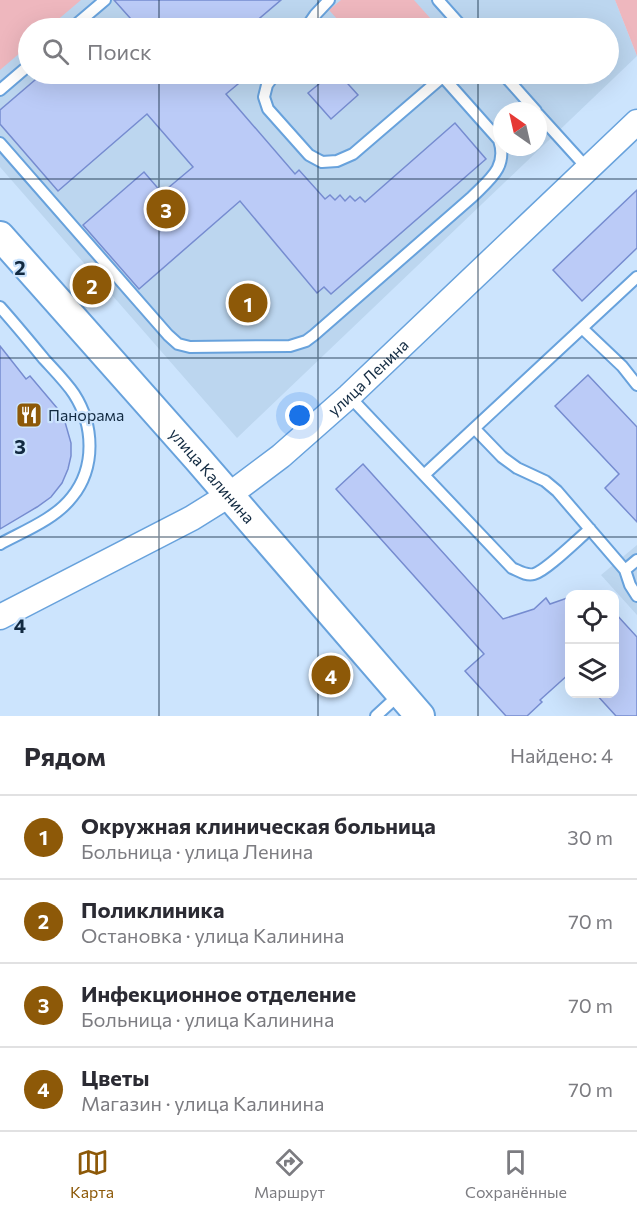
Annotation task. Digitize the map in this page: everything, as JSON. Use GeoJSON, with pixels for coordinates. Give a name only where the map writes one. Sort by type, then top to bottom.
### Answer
{"type":"FeatureCollection","features":[{"type":"Feature","properties":{"kind":"main road","name":"улица Калинина"},"geometry":{"type":"LineString","coordinates":[[3,244],[229,495],[420,716]]}},
{"type":"Feature","properties":{"kind":"street","name":"улица Ленина"},"geometry":{"type":"LineString","coordinates":[[0,617],[192,518],[229,495],[281,456],[349,396],[637,123]]}},
{"type":"Feature","properties":{"kind":"lane"},"geometry":{"type":"LineString","coordinates":[[84,18],[105,0]]}},
{"type":"Feature","properties":{"kind":"lane"},"geometry":{"type":"LineString","coordinates":[[313,18],[329,0]]}},
{"type":"Feature","properties":{"kind":"lane"},"geometry":{"type":"LineString","coordinates":[[438,0],[455,18]]}},
{"type":"Feature","properties":{"kind":"lane"},"geometry":{"type":"LineString","coordinates":[[0,90],[18,75]]}},
{"type":"Feature","properties":{"kind":"lane"},"geometry":{"type":"LineString","coordinates":[[268,84],[264,97],[268,109],[309,155],[322,162],[337,161],[353,154],[435,84]]}},
{"type":"Feature","properties":{"kind":"lane"},"geometry":{"type":"LineString","coordinates":[[0,143],[178,344],[190,347],[290,346],[306,341],[314,335],[472,197],[495,174],[502,161],[502,148],[499,140],[452,84]]}},
{"type":"Feature","properties":{"kind":"lane"},"geometry":{"type":"LineString","coordinates":[[512,84],[528,102]]}},
{"type":"Feature","properties":{"kind":"lane"},"geometry":{"type":"LineString","coordinates":[[547,123],[587,168]]}},
{"type":"Feature","properties":{"kind":"lane"},"geometry":{"type":"LineString","coordinates":[[424,475],[637,277]]}},
{"type":"Feature","properties":{"kind":"lane"},"geometry":{"type":"LineString","coordinates":[[0,307],[74,394],[86,424],[90,456],[85,477],[72,498],[53,515],[0,544]]}},
{"type":"Feature","properties":{"kind":"lane"},"geometry":{"type":"LineString","coordinates":[[582,328],[622,366],[637,385]]}},
{"type":"Feature","properties":{"kind":"lane"},"geometry":{"type":"LineString","coordinates":[[349,396],[512,568],[524,574],[534,574],[590,529]]}},
{"type":"Feature","properties":{"kind":"lane"},"geometry":{"type":"LineString","coordinates":[[475,429],[501,457],[545,481],[557,491],[625,570],[637,596]]}},
{"type":"Feature","properties":{"kind":"lane"},"geometry":{"type":"LineString","coordinates":[[625,570],[637,560]]}},
{"type":"Feature","properties":{"kind":"lane"},"geometry":{"type":"LineString","coordinates":[[376,716],[400,694]]}},
{"type":"Feature","properties":{"kind":"shaded area"},"geometry":{"type":"Polygon","coordinates":[[[0,0],[615,0],[637,56],[619,73],[619,18],[18,18],[18,84],[608,84],[547,142],[547,102],[493,102],[493,156],[532,156],[237,438],[0,167],[0,0]]]}},
{"type":"Feature","properties":{"kind":"shaded area"},"geometry":{"type":"Polygon","coordinates":[[[0,0],[81,0],[60,18],[18,18],[18,55],[0,70],[0,0]]]}},
{"type":"Feature","properties":{"kind":"shaded area"},"geometry":{"type":"Polygon","coordinates":[[[341,0],[414,0],[430,18],[336,18],[329,10],[341,0]]]}},
{"type":"Feature","properties":{"kind":"shaded area"},"geometry":{"type":"Polygon","coordinates":[[[615,0],[637,0],[637,56],[615,0]]]}},
{"type":"Feature","properties":{"kind":"shaded area"},"geometry":{"type":"Polygon","coordinates":[[[637,545],[637,615],[619,595],[619,590],[614,590],[601,575],[637,545]]]}},
{"type":"Feature","properties":{"kind":"building"},"geometry":{"type":"Polygon","coordinates":[[[114,0],[281,0],[260,18],[130,18],[114,0]]]}},
{"type":"Feature","properties":{"kind":"building"},"geometry":{"type":"Polygon","coordinates":[[[30,84],[238,84],[226,94],[295,174],[299,170],[325,199],[330,195],[335,200],[340,195],[345,201],[350,196],[355,201],[360,197],[365,202],[455,123],[486,159],[331,294],[324,287],[317,293],[240,201],[139,289],[83,225],[144,172],[162,193],[193,167],[147,114],[58,191],[0,124],[0,110],[30,84]]]}},
{"type":"Feature","properties":{"kind":"building"},"geometry":{"type":"Polygon","coordinates":[[[319,84],[348,84],[358,95],[331,119],[308,93],[319,84]]]}},
{"type":"Feature","properties":{"kind":"building"},"geometry":{"type":"Polygon","coordinates":[[[637,190],[637,248],[582,301],[553,270],[637,190]]]}},
{"type":"Feature","properties":{"kind":"building"},"geometry":{"type":"Polygon","coordinates":[[[0,346],[26,379],[30,376],[57,408],[65,422],[71,443],[71,456],[62,483],[51,497],[0,529],[0,346]]]}},
{"type":"Feature","properties":{"kind":"building"},"geometry":{"type":"Polygon","coordinates":[[[588,375],[637,427],[637,522],[605,488],[619,474],[555,406],[588,375]]]}},
{"type":"Feature","properties":{"kind":"building"},"geometry":{"type":"Polygon","coordinates":[[[363,464],[503,619],[534,609],[546,598],[550,604],[565,599],[565,678],[540,700],[542,702],[527,716],[506,716],[465,671],[484,654],[336,489],[363,464]]]}},
{"type":"Feature","properties":{"kind":"building"},"geometry":{"type":"Polygon","coordinates":[[[619,617],[637,637],[637,716],[616,716],[600,698],[619,698],[619,617]]]}},
{"type":"Feature","properties":{"kind":"place","name":"Инфекционное отделение"},"geometry":{"type":"Point","coordinates":[166,209]}},
{"type":"Feature","properties":{"kind":"place","name":"Поликлиника"},"geometry":{"type":"Point","coordinates":[92,285]}},
{"type":"Feature","properties":{"kind":"place","name":"Окружная клиническая больница"},"geometry":{"type":"Point","coordinates":[248,303]}},
{"type":"Feature","properties":{"kind":"place","name":"Панорама"},"geometry":{"type":"Point","coordinates":[29,415]}},
{"type":"Feature","properties":{"kind":"place","name":"Цветы"},"geometry":{"type":"Point","coordinates":[331,675]}}]}
